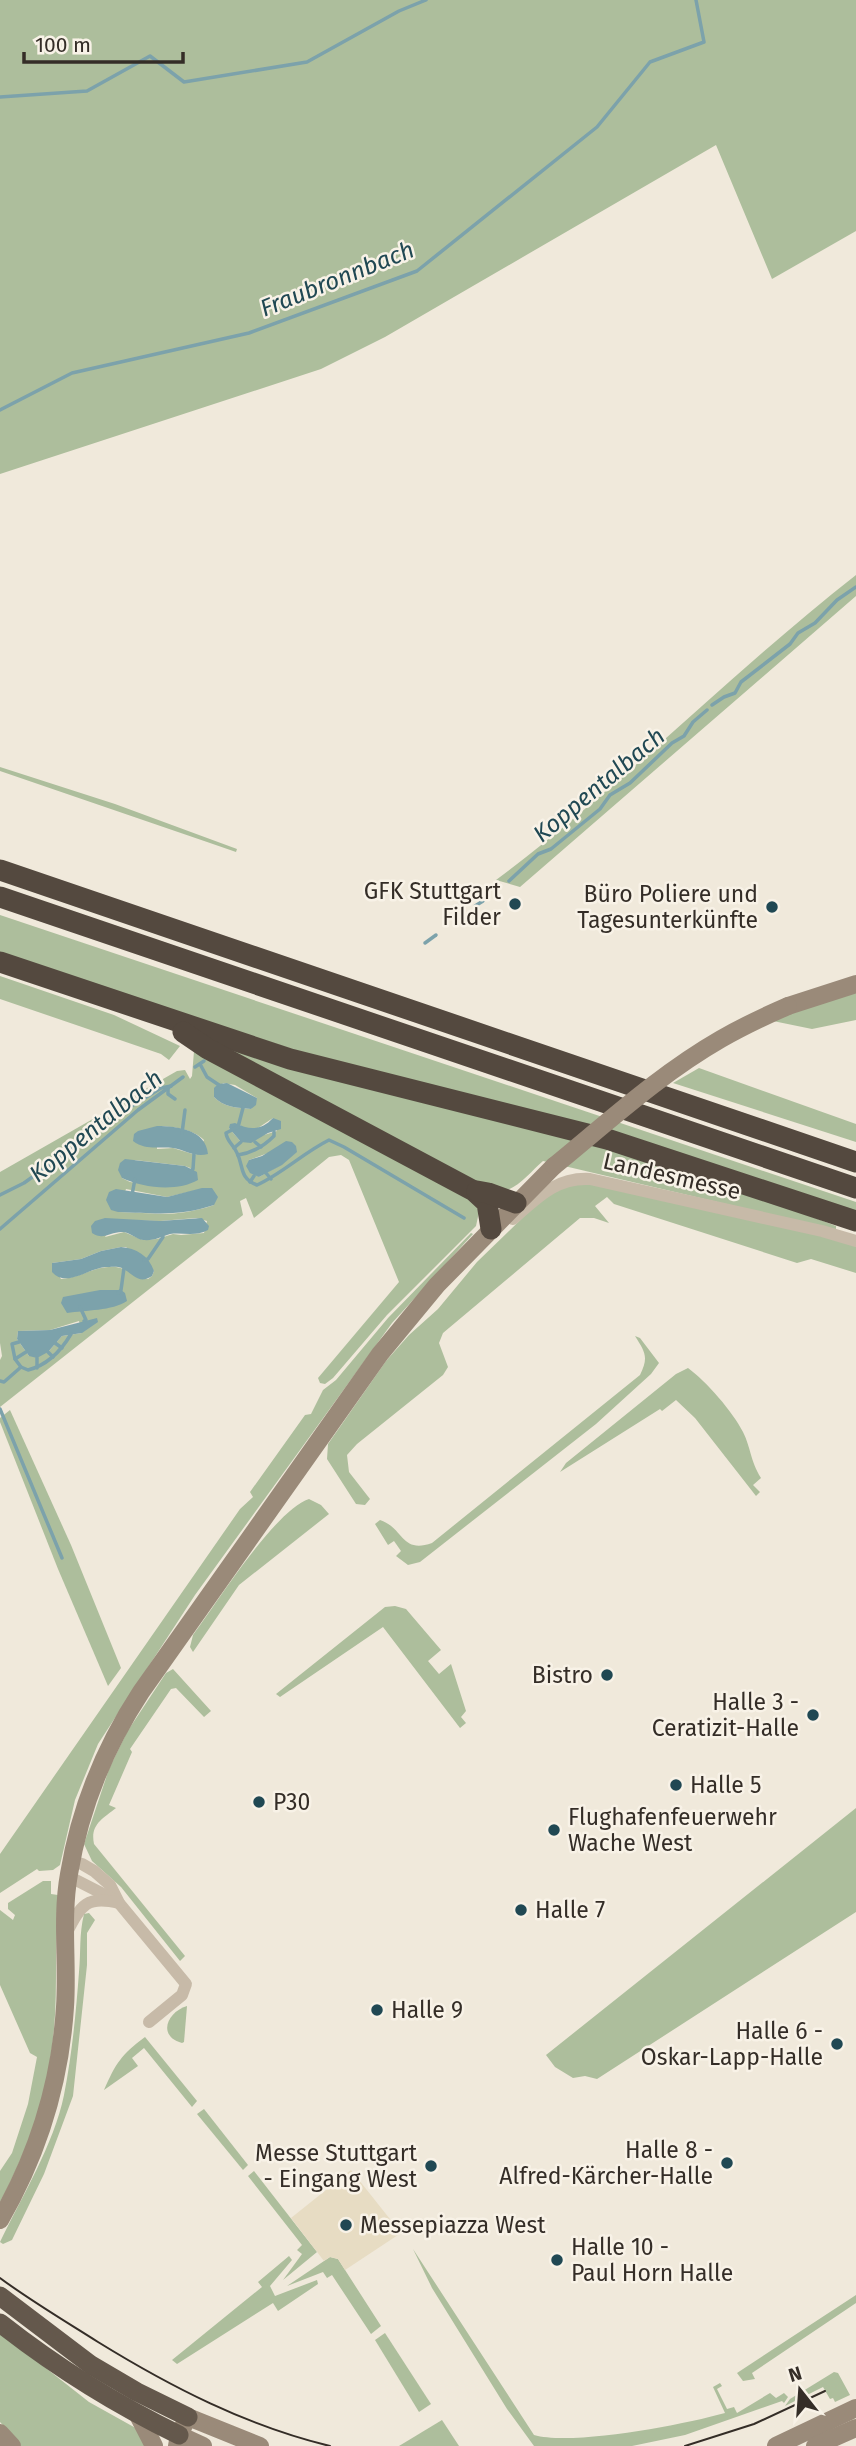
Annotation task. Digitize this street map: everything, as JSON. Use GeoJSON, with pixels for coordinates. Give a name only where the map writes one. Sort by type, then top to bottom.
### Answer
{"type":"FeatureCollection","features":[{"type":"Feature","properties":{"kind":"highway"},"geometry":{"type":"LineString","coordinates":[[0,870],[856,1162]]}},
{"type":"Feature","properties":{"kind":"highway"},"geometry":{"type":"LineString","coordinates":[[0,897],[856,1188]]}},
{"type":"Feature","properties":{"kind":"highway"},"geometry":{"type":"LineString","coordinates":[[0,962],[315,1066],[607,1139],[856,1221]]}},
{"type":"Feature","properties":{"kind":"highway"},"geometry":{"type":"LineString","coordinates":[[162,1017],[208,1049],[474,1191],[487,1203],[491,1229]]}},
{"type":"Feature","properties":{"kind":"highway"},"geometry":{"type":"LineString","coordinates":[[474,1191],[516,1203]]}},
{"type":"Feature","properties":{"kind":"highway"},"geometry":{"type":"LineString","coordinates":[[0,2296],[91,2365],[188,2417]]}},
{"type":"Feature","properties":{"kind":"highway"},"geometry":{"type":"LineString","coordinates":[[0,2323],[27,2345],[88,2386],[138,2415],[174,2442]]}},
{"type":"Feature","properties":{"kind":"main road"},"geometry":{"type":"LineString","coordinates":[[0,2220],[13,2198],[41,2134],[55,2088],[65,2006],[70,1869],[88,1796],[111,1743],[134,1703],[380,1354],[437,1285],[516,1203],[554,1166],[689,1059],[719,1040],[788,1006],[856,984]]}},
{"type":"Feature","properties":{"kind":"main road"},"geometry":{"type":"LineString","coordinates":[[776,2446],[856,2408]]}},
{"type":"Feature","properties":{"kind":"main road"},"geometry":{"type":"LineString","coordinates":[[138,2415],[154,2446]]}},
{"type":"Feature","properties":{"kind":"main road"},"geometry":{"type":"LineString","coordinates":[[203,2446],[174,2442],[188,2417],[260,2446]]}},
{"type":"Feature","properties":{"kind":"main road"},"geometry":{"type":"LineString","coordinates":[[815,2446],[856,2428]]}},
{"type":"Feature","properties":{"kind":"main road"},"geometry":{"type":"LineString","coordinates":[[0,2434],[12,2446]]}},
{"type":"Feature","properties":{"kind":"street","name":"Landesmesse"},"geometry":{"type":"LineString","coordinates":[[491,1229],[509,1223],[549,1188],[576,1178],[808,1228],[856,1241]]}},
{"type":"Feature","properties":{"kind":"street"},"geometry":{"type":"LineString","coordinates":[[70,1869],[119,1903],[186,1984],[182,1996],[149,2022]]}},
{"type":"Feature","properties":{"kind":"street"},"geometry":{"type":"LineString","coordinates":[[67,1932],[77,1911],[87,1902],[101,1899],[119,1903]]}},
{"type":"Feature","properties":{"kind":"green space"},"geometry":{"type":"Polygon","coordinates":[[[0,0],[856,0],[856,231],[772,279],[716,145],[385,337],[321,369],[0,474],[0,0]]]}},
{"type":"Feature","properties":{"kind":"green space"},"geometry":{"type":"Polygon","coordinates":[[[856,575],[856,596],[520,887],[496,880],[633,768],[765,650],[856,575]]]}},
{"type":"Feature","properties":{"kind":"green space"},"geometry":{"type":"Polygon","coordinates":[[[0,767],[115,804],[237,849],[236,852],[0,771],[0,767]]]}},
{"type":"Feature","properties":{"kind":"green space"},"geometry":{"type":"Polygon","coordinates":[[[0,915],[856,1202],[856,1214],[314,1056],[0,956],[0,915]]]}},
{"type":"Feature","properties":{"kind":"green space"},"geometry":{"type":"Polygon","coordinates":[[[0,976],[114,1015],[180,1046],[169,1060],[161,1054],[0,999],[0,976]]]}},
{"type":"Feature","properties":{"kind":"green space"},"geometry":{"type":"Polygon","coordinates":[[[856,993],[856,1020],[812,1029],[773,1021],[838,995],[856,993]]]}},
{"type":"Feature","properties":{"kind":"green space"},"geometry":{"type":"Polygon","coordinates":[[[221,1045],[609,1148],[761,1198],[836,1226],[836,1230],[543,1161],[516,1186],[496,1192],[221,1045]]]}},
{"type":"Feature","properties":{"kind":"green space"},"geometry":{"type":"Polygon","coordinates":[[[194,1051],[475,1202],[479,1212],[476,1226],[387,1315],[333,1378],[325,1384],[320,1383],[318,1378],[399,1282],[349,1160],[341,1155],[329,1157],[254,1218],[246,1198],[240,1201],[243,1215],[0,1407],[0,1172],[177,1071],[185,1070],[190,1079],[194,1051]],[[223,1083],[214,1097],[222,1103],[251,1109],[257,1098],[235,1085],[223,1083]],[[273,1118],[258,1128],[243,1128],[239,1124],[229,1128],[241,1142],[277,1131],[273,1118]],[[157,1126],[157,1149],[173,1148],[196,1155],[204,1140],[188,1131],[157,1126]],[[296,1152],[268,1153],[249,1160],[259,1177],[282,1164],[296,1152]],[[135,1160],[122,1178],[130,1182],[166,1187],[193,1169],[135,1160]],[[206,1188],[167,1197],[126,1189],[118,1212],[177,1213],[214,1205],[206,1188]],[[196,1218],[160,1221],[115,1220],[105,1237],[124,1232],[143,1240],[173,1234],[204,1233],[207,1221],[196,1218]],[[126,1247],[101,1251],[81,1259],[52,1263],[61,1279],[109,1267],[120,1268],[148,1279],[154,1271],[126,1247]],[[79,1321],[50,1330],[18,1331],[17,1339],[29,1356],[48,1352],[62,1336],[82,1333],[79,1321]]]}},
{"type":"Feature","properties":{"kind":"green space"},"geometry":{"type":"Polygon","coordinates":[[[699,1068],[856,1124],[856,1142],[673,1083],[699,1068]]]}},
{"type":"Feature","properties":{"kind":"green space"},"geometry":{"type":"Polygon","coordinates":[[[580,1181],[823,1236],[856,1246],[856,1273],[811,1259],[797,1263],[614,1204],[607,1197],[595,1206],[609,1223],[594,1218],[580,1218],[443,1333],[439,1343],[448,1367],[443,1375],[347,1455],[349,1472],[370,1499],[365,1505],[356,1504],[327,1459],[328,1444],[386,1361],[409,1335],[438,1309],[477,1262],[547,1194],[580,1181]]]}},
{"type":"Feature","properties":{"kind":"green space"},"geometry":{"type":"Polygon","coordinates":[[[471,1233],[473,1234],[392,1323],[195,1595],[98,1744],[75,1800],[60,1865],[53,1870],[37,1869],[0,1893],[0,1854],[240,1509],[253,1497],[250,1492],[305,1415],[311,1414],[323,1390],[336,1380],[388,1318],[471,1233]]]}},
{"type":"Feature","properties":{"kind":"green space"},"geometry":{"type":"Polygon","coordinates":[[[635,1336],[640,1338],[659,1363],[651,1374],[596,1424],[420,1562],[408,1565],[396,1556],[401,1551],[394,1541],[388,1545],[375,1524],[380,1520],[388,1524],[403,1539],[414,1545],[432,1543],[640,1375],[645,1355],[635,1336]]]}},
{"type":"Feature","properties":{"kind":"green space"},"geometry":{"type":"Polygon","coordinates":[[[688,1368],[718,1397],[743,1432],[761,1478],[753,1485],[760,1492],[756,1496],[695,1418],[676,1400],[560,1472],[566,1463],[676,1374],[688,1368]]]}},
{"type":"Feature","properties":{"kind":"green space"},"geometry":{"type":"Polygon","coordinates":[[[10,1410],[71,1545],[121,1668],[108,1686],[0,1422],[0,1418],[10,1410]]]}},
{"type":"Feature","properties":{"kind":"green space"},"geometry":{"type":"Polygon","coordinates":[[[309,1499],[321,1505],[329,1514],[239,1585],[193,1652],[190,1647],[193,1635],[247,1560],[279,1521],[309,1499]]]}},
{"type":"Feature","properties":{"kind":"green space"},"geometry":{"type":"Polygon","coordinates":[[[385,1607],[406,1609],[441,1650],[428,1661],[439,1674],[451,1664],[466,1711],[461,1717],[466,1723],[460,1728],[383,1627],[280,1697],[276,1694],[385,1607]]]}},
{"type":"Feature","properties":{"kind":"green space"},"geometry":{"type":"Polygon","coordinates":[[[173,1669],[211,1711],[204,1717],[176,1688],[171,1689],[130,1749],[132,1752],[109,1805],[116,1808],[98,1823],[93,1837],[94,1844],[185,1956],[180,1961],[121,1887],[92,1861],[84,1844],[109,1769],[127,1732],[166,1673],[173,1669]]]}},
{"type":"Feature","properties":{"kind":"green space"},"geometry":{"type":"Polygon","coordinates":[[[856,1808],[856,1912],[597,2079],[585,2076],[573,2078],[555,2067],[546,2055],[856,1808]]]}},
{"type":"Feature","properties":{"kind":"green space"},"geometry":{"type":"Polygon","coordinates":[[[43,1881],[51,1881],[51,1894],[58,1895],[55,2012],[51,2052],[48,2074],[29,2140],[0,2202],[0,2171],[12,2153],[28,2104],[37,2057],[30,2053],[0,1985],[0,1910],[13,1920],[15,1915],[8,1909],[8,1903],[43,1881]]]}},
{"type":"Feature","properties":{"kind":"green space"},"geometry":{"type":"Polygon","coordinates":[[[89,1913],[95,1920],[87,1933],[87,1965],[73,2096],[44,2174],[12,2240],[3,2244],[0,2242],[53,2132],[64,2095],[78,1987],[82,1921],[84,1914],[89,1913]]]}},
{"type":"Feature","properties":{"kind":"green space"},"geometry":{"type":"Polygon","coordinates":[[[187,2006],[182,2043],[174,2040],[167,2030],[174,2013],[187,2006]]]}},
{"type":"Feature","properties":{"kind":"green space"},"geometry":{"type":"Polygon","coordinates":[[[145,2037],[197,2101],[192,2107],[144,2048],[132,2058],[138,2066],[104,2090],[120,2060],[145,2037]]]}},
{"type":"Feature","properties":{"kind":"green space"},"geometry":{"type":"Polygon","coordinates":[[[204,2109],[248,2165],[243,2170],[197,2114],[204,2109]]]}},
{"type":"Feature","properties":{"kind":"green space"},"geometry":{"type":"Polygon","coordinates":[[[254,2171],[317,2252],[283,2280],[302,2254],[297,2250],[302,2245],[248,2176],[254,2171]]]}},
{"type":"Feature","properties":{"kind":"green space"},"geometry":{"type":"Polygon","coordinates":[[[413,2249],[534,2435],[551,2438],[600,2436],[656,2428],[725,2413],[713,2387],[720,2383],[722,2386],[717,2389],[727,2409],[734,2407],[737,2413],[770,2393],[776,2398],[784,2393],[788,2397],[784,2403],[782,2401],[685,2435],[632,2446],[534,2446],[507,2409],[432,2288],[413,2249]]]}},
{"type":"Feature","properties":{"kind":"green space"},"geometry":{"type":"Polygon","coordinates":[[[289,2256],[292,2260],[270,2286],[275,2296],[317,2280],[318,2284],[278,2311],[273,2303],[177,2364],[172,2360],[262,2287],[258,2282],[289,2256]]]}},
{"type":"Feature","properties":{"kind":"green space"},"geometry":{"type":"Polygon","coordinates":[[[330,2257],[338,2259],[381,2326],[371,2334],[332,2275],[327,2278],[323,2272],[287,2286],[330,2257]]]}},
{"type":"Feature","properties":{"kind":"green space"},"geometry":{"type":"Polygon","coordinates":[[[856,2295],[856,2303],[752,2373],[755,2379],[743,2381],[737,2373],[856,2295]]]}},
{"type":"Feature","properties":{"kind":"green space"},"geometry":{"type":"Polygon","coordinates":[[[0,2332],[89,2402],[141,2431],[149,2446],[21,2446],[0,2422],[0,2332]]]}},
{"type":"Feature","properties":{"kind":"green space"},"geometry":{"type":"Polygon","coordinates":[[[385,2333],[431,2404],[419,2412],[375,2340],[385,2333]]]}},
{"type":"Feature","properties":{"kind":"green space"},"geometry":{"type":"Polygon","coordinates":[[[834,2372],[838,2373],[850,2395],[835,2402],[823,2387],[785,2406],[790,2399],[834,2372]]]}},
{"type":"Feature","properties":{"kind":"green space"},"geometry":{"type":"Polygon","coordinates":[[[442,2420],[459,2446],[399,2446],[442,2420]]]}},
{"type":"Feature","properties":{"kind":"shaded area","name":"Messepiazza West"},"geometry":{"type":"Polygon","coordinates":[[[351,2170],[401,2233],[345,2270],[338,2259],[330,2257],[324,2261],[291,2218],[351,2170]]]}},
{"type":"Feature","properties":{"kind":"water"},"geometry":{"type":"Polygon","coordinates":[[[227,1083],[257,1098],[256,1105],[251,1109],[241,1108],[226,1105],[214,1097],[214,1088],[218,1084],[227,1083]]]}},
{"type":"Feature","properties":{"kind":"water"},"geometry":{"type":"Polygon","coordinates":[[[273,1118],[281,1121],[281,1129],[251,1143],[241,1142],[229,1128],[230,1124],[235,1123],[250,1128],[259,1127],[273,1118]]]}},
{"type":"Feature","properties":{"kind":"water"},"geometry":{"type":"Polygon","coordinates":[[[157,1126],[190,1131],[202,1140],[208,1154],[148,1147],[133,1141],[134,1134],[138,1131],[157,1126]]]}},
{"type":"Feature","properties":{"kind":"water"},"geometry":{"type":"Polygon","coordinates":[[[286,1141],[296,1146],[297,1152],[282,1165],[259,1177],[250,1173],[246,1166],[249,1160],[262,1156],[286,1141]]]}},
{"type":"Feature","properties":{"kind":"water"},"geometry":{"type":"Polygon","coordinates":[[[125,1159],[185,1166],[197,1172],[198,1180],[170,1187],[140,1184],[122,1178],[118,1170],[125,1159]]]}},
{"type":"Feature","properties":{"kind":"water"},"geometry":{"type":"Polygon","coordinates":[[[212,1188],[218,1197],[214,1205],[177,1213],[118,1212],[111,1210],[106,1200],[109,1192],[116,1189],[167,1197],[212,1188]]]}},
{"type":"Feature","properties":{"kind":"water"},"geometry":{"type":"Polygon","coordinates":[[[105,1218],[160,1221],[202,1218],[209,1226],[208,1230],[198,1233],[170,1234],[147,1240],[123,1232],[104,1236],[92,1233],[91,1226],[95,1221],[105,1218]]]}},
{"type":"Feature","properties":{"kind":"water"},"geometry":{"type":"Polygon","coordinates":[[[121,1247],[137,1251],[145,1257],[154,1271],[152,1276],[140,1279],[116,1267],[98,1268],[70,1278],[52,1272],[52,1263],[81,1259],[121,1247]]]}},
{"type":"Feature","properties":{"kind":"water"},"geometry":{"type":"Polygon","coordinates":[[[100,1290],[121,1290],[127,1301],[106,1308],[67,1313],[61,1303],[63,1297],[100,1290]]]}},
{"type":"Feature","properties":{"kind":"water"},"geometry":{"type":"Polygon","coordinates":[[[97,1318],[98,1322],[82,1333],[62,1336],[48,1352],[37,1358],[29,1356],[17,1339],[18,1331],[50,1330],[97,1318]]]}},
{"type":"Feature","properties":{"kind":"waterway"},"geometry":{"type":"LineString","coordinates":[[0,97],[87,91],[150,56],[184,82],[307,62],[399,11],[426,0]]}},
{"type":"Feature","properties":{"kind":"waterway","name":"Fraubronnbach"},"geometry":{"type":"LineString","coordinates":[[0,410],[72,373],[249,333],[417,271],[597,127],[650,62],[704,42],[696,0]]}},
{"type":"Feature","properties":{"kind":"waterway","name":"Koppentalbach"},"geometry":{"type":"LineString","coordinates":[[712,705],[735,693],[741,682],[856,587]]}},
{"type":"Feature","properties":{"kind":"waterway","name":"Koppentalbach"},"geometry":{"type":"LineString","coordinates":[[509,881],[538,854],[551,849],[600,809],[610,795],[630,783],[672,743],[684,736],[693,722],[707,710]]}},
{"type":"Feature","properties":{"kind":"waterway","name":"Koppentalbach"},"geometry":{"type":"LineString","coordinates":[[475,906],[483,901]]}},
{"type":"Feature","properties":{"kind":"waterway","name":"Koppentalbach"},"geometry":{"type":"LineString","coordinates":[[457,920],[462,916]]}},
{"type":"Feature","properties":{"kind":"waterway","name":"Koppentalbach"},"geometry":{"type":"LineString","coordinates":[[425,943],[436,935]]}},
{"type":"Feature","properties":{"kind":"waterway","name":"Koppentalbach"},"geometry":{"type":"LineString","coordinates":[[195,1067],[204,1061]]}},
{"type":"Feature","properties":{"kind":"waterway"},"geometry":{"type":"LineString","coordinates":[[200,1064],[207,1077],[222,1087]]}},
{"type":"Feature","properties":{"kind":"waterway","name":"Koppentalbach"},"geometry":{"type":"LineString","coordinates":[[0,1229],[138,1110],[183,1077]]}},
{"type":"Feature","properties":{"kind":"waterway"},"geometry":{"type":"LineString","coordinates":[[0,1195],[24,1183],[87,1138],[99,1126],[161,1088],[171,1086]]}},
{"type":"Feature","properties":{"kind":"waterway"},"geometry":{"type":"LineString","coordinates":[[168,1088],[168,1094],[175,1099]]}},
{"type":"Feature","properties":{"kind":"waterway"},"geometry":{"type":"LineString","coordinates":[[244,1104],[238,1127],[226,1133],[247,1179],[251,1182],[257,1185],[329,1140],[464,1218]]}},
{"type":"Feature","properties":{"kind":"waterway"},"geometry":{"type":"LineString","coordinates":[[182,1133],[185,1110]]}},
{"type":"Feature","properties":{"kind":"waterway"},"geometry":{"type":"LineString","coordinates":[[238,1155],[262,1146],[274,1136],[274,1132]]}},
{"type":"Feature","properties":{"kind":"waterway"},"geometry":{"type":"LineString","coordinates":[[234,1148],[241,1142]]}},
{"type":"Feature","properties":{"kind":"waterway"},"geometry":{"type":"LineString","coordinates":[[255,1142],[261,1147]]}},
{"type":"Feature","properties":{"kind":"waterway"},"geometry":{"type":"LineString","coordinates":[[189,1172],[193,1169],[194,1154]]}},
{"type":"Feature","properties":{"kind":"waterway"},"geometry":{"type":"LineString","coordinates":[[266,1173],[271,1179]]}},
{"type":"Feature","properties":{"kind":"waterway"},"geometry":{"type":"LineString","coordinates":[[250,1182],[254,1176]]}},
{"type":"Feature","properties":{"kind":"waterway"},"geometry":{"type":"LineString","coordinates":[[132,1195],[135,1179]]}},
{"type":"Feature","properties":{"kind":"waterway"},"geometry":{"type":"LineString","coordinates":[[144,1260],[148,1259],[163,1237]]}},
{"type":"Feature","properties":{"kind":"waterway"},"geometry":{"type":"LineString","coordinates":[[118,1293],[121,1290],[124,1268]]}},
{"type":"Feature","properties":{"kind":"waterway"},"geometry":{"type":"LineString","coordinates":[[80,1307],[86,1320],[84,1321]]}},
{"type":"Feature","properties":{"kind":"waterway"},"geometry":{"type":"LineString","coordinates":[[0,1381],[4,1382],[21,1367],[28,1370],[48,1361],[71,1334]]}},
{"type":"Feature","properties":{"kind":"waterway"},"geometry":{"type":"LineString","coordinates":[[15,1359],[12,1344],[19,1342]]}},
{"type":"Feature","properties":{"kind":"waterway"},"geometry":{"type":"LineString","coordinates":[[55,1343],[62,1348]]}},
{"type":"Feature","properties":{"kind":"waterway"},"geometry":{"type":"LineString","coordinates":[[21,1367],[15,1359],[26,1352]]}},
{"type":"Feature","properties":{"kind":"waterway"},"geometry":{"type":"LineString","coordinates":[[48,1352],[53,1357]]}},
{"type":"Feature","properties":{"kind":"waterway"},"geometry":{"type":"LineString","coordinates":[[37,1358],[37,1368]]}},
{"type":"Feature","properties":{"kind":"waterway"},"geometry":{"type":"LineString","coordinates":[[0,1409],[62,1558]]}},
{"type":"Feature","properties":{"kind":"tram line"},"geometry":{"type":"LineString","coordinates":[[0,2278],[98,2342],[182,2389],[269,2428],[330,2446]]}},
{"type":"Feature","properties":{"kind":"tram line"},"geometry":{"type":"LineString","coordinates":[[685,2446],[754,2424],[825,2391]]}},
{"type":"Feature","properties":{"kind":"place","name":"GFK Stuttgart Filder"},"geometry":{"type":"Point","coordinates":[515,904]}},
{"type":"Feature","properties":{"kind":"place","name":"Büro Poliere und Tagesunterkünfte"},"geometry":{"type":"Point","coordinates":[772,907]}},
{"type":"Feature","properties":{"kind":"place","name":"Bistro"},"geometry":{"type":"Point","coordinates":[607,1675]}},
{"type":"Feature","properties":{"kind":"place","name":"Halle 3 - Ceratizit-Halle"},"geometry":{"type":"Point","coordinates":[813,1715]}},
{"type":"Feature","properties":{"kind":"place","name":"Halle 5"},"geometry":{"type":"Point","coordinates":[676,1785]}},
{"type":"Feature","properties":{"kind":"place","name":"P30"},"geometry":{"type":"Point","coordinates":[259,1802]}},
{"type":"Feature","properties":{"kind":"place","name":"Flughafenfeuerwehr Wache West"},"geometry":{"type":"Point","coordinates":[554,1830]}},
{"type":"Feature","properties":{"kind":"place","name":"Halle 7"},"geometry":{"type":"Point","coordinates":[521,1910]}},
{"type":"Feature","properties":{"kind":"place","name":"Halle 9"},"geometry":{"type":"Point","coordinates":[377,2010]}},
{"type":"Feature","properties":{"kind":"place","name":"Halle 6 - Oskar-Lapp-Halle"},"geometry":{"type":"Point","coordinates":[837,2044]}},
{"type":"Feature","properties":{"kind":"place","name":"Halle 8 - Alfred-Kärcher-Halle"},"geometry":{"type":"Point","coordinates":[727,2163]}},
{"type":"Feature","properties":{"kind":"place","name":"Messe Stuttgart - Eingang West"},"geometry":{"type":"Point","coordinates":[431,2166]}},
{"type":"Feature","properties":{"kind":"place","name":"Messepiazza West"},"geometry":{"type":"Point","coordinates":[346,2225]}},
{"type":"Feature","properties":{"kind":"place","name":"Halle 10 - Paul Horn Halle"},"geometry":{"type":"Point","coordinates":[557,2260]}}]}
